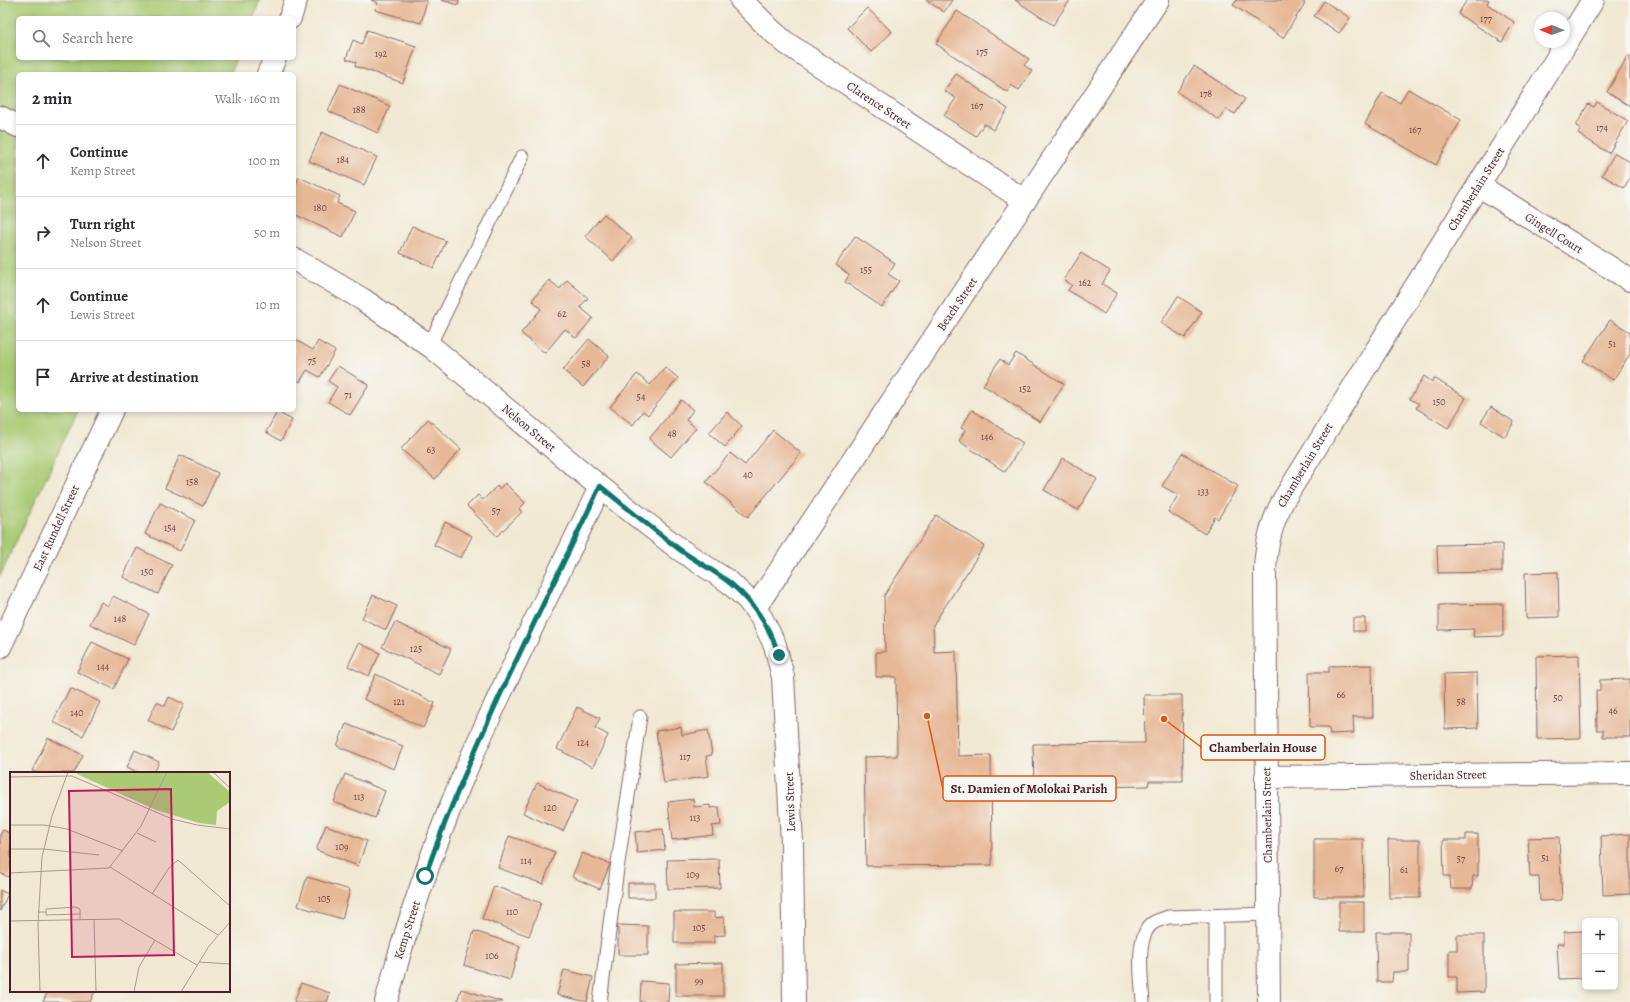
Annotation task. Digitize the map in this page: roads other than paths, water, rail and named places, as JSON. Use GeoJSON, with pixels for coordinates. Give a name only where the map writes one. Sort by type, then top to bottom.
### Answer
{"type":"FeatureCollection","features":[{"type":"Feature","properties":{"kind":"street"},"geometry":{"type":"LineString","coordinates":[[291,16],[296,0]]}},
{"type":"Feature","properties":{"kind":"street","name":"Clarence Street"},"geometry":{"type":"LineString","coordinates":[[741,0],[786,43],[1025,201]]}},
{"type":"Feature","properties":{"kind":"street","name":"Beach Street"},"geometry":{"type":"LineString","coordinates":[[755,608],[1158,0]]}},
{"type":"Feature","properties":{"kind":"street","name":"Chamberlain Street"},"geometry":{"type":"LineString","coordinates":[[1268,1002],[1265,567],[1267,545],[1273,522],[1284,499],[1593,0]]}},
{"type":"Feature","properties":{"kind":"street"},"geometry":{"type":"LineString","coordinates":[[269,72],[274,60]]}},
{"type":"Feature","properties":{"kind":"street"},"geometry":{"type":"LineString","coordinates":[[0,117],[16,125]]}},
{"type":"Feature","properties":{"kind":"street","name":"Gingell Court"},"geometry":{"type":"LineString","coordinates":[[1478,185],[1630,280]]}},
{"type":"Feature","properties":{"kind":"street","name":"Nelson Street"},"geometry":{"type":"LineString","coordinates":[[296,260],[362,299],[429,346],[679,549],[729,582],[755,608]]}},
{"type":"Feature","properties":{"kind":"street","name":"East Rundell Street"},"geometry":{"type":"LineString","coordinates":[[0,647],[111,412]]}},
{"type":"Feature","properties":{"kind":"street","name":"Kemp Street"},"geometry":{"type":"LineString","coordinates":[[386,1002],[416,901],[456,795],[499,697],[600,486]]}},
{"type":"Feature","properties":{"kind":"street","name":"Lewis Street"},"geometry":{"type":"LineString","coordinates":[[755,608],[771,634],[779,655],[783,677],[792,843],[794,1002]]}},
{"type":"Feature","properties":{"kind":"street","name":"Sheridan Street"},"geometry":{"type":"LineString","coordinates":[[1266,777],[1630,773]]}},
{"type":"Feature","properties":{"kind":"lane"},"geometry":{"type":"LineString","coordinates":[[429,346],[522,157]]}},
{"type":"Feature","properties":{"kind":"lane"},"geometry":{"type":"LineString","coordinates":[[600,1002],[617,869],[640,717]]}},
{"type":"Feature","properties":{"kind":"lane"},"geometry":{"type":"LineString","coordinates":[[1143,1002],[1140,952],[1144,935],[1153,923],[1168,917],[1268,914]]}},
{"type":"Feature","properties":{"kind":"lane"},"geometry":{"type":"LineString","coordinates":[[1216,916],[1216,1002]]}},
{"type":"Feature","properties":{"kind":"place","name":"St. Damien of Molokai Parish"},"geometry":{"type":"Point","coordinates":[927,716]}},
{"type":"Feature","properties":{"kind":"place","name":"Chamberlain House"},"geometry":{"type":"Point","coordinates":[1164,719]}}]}
